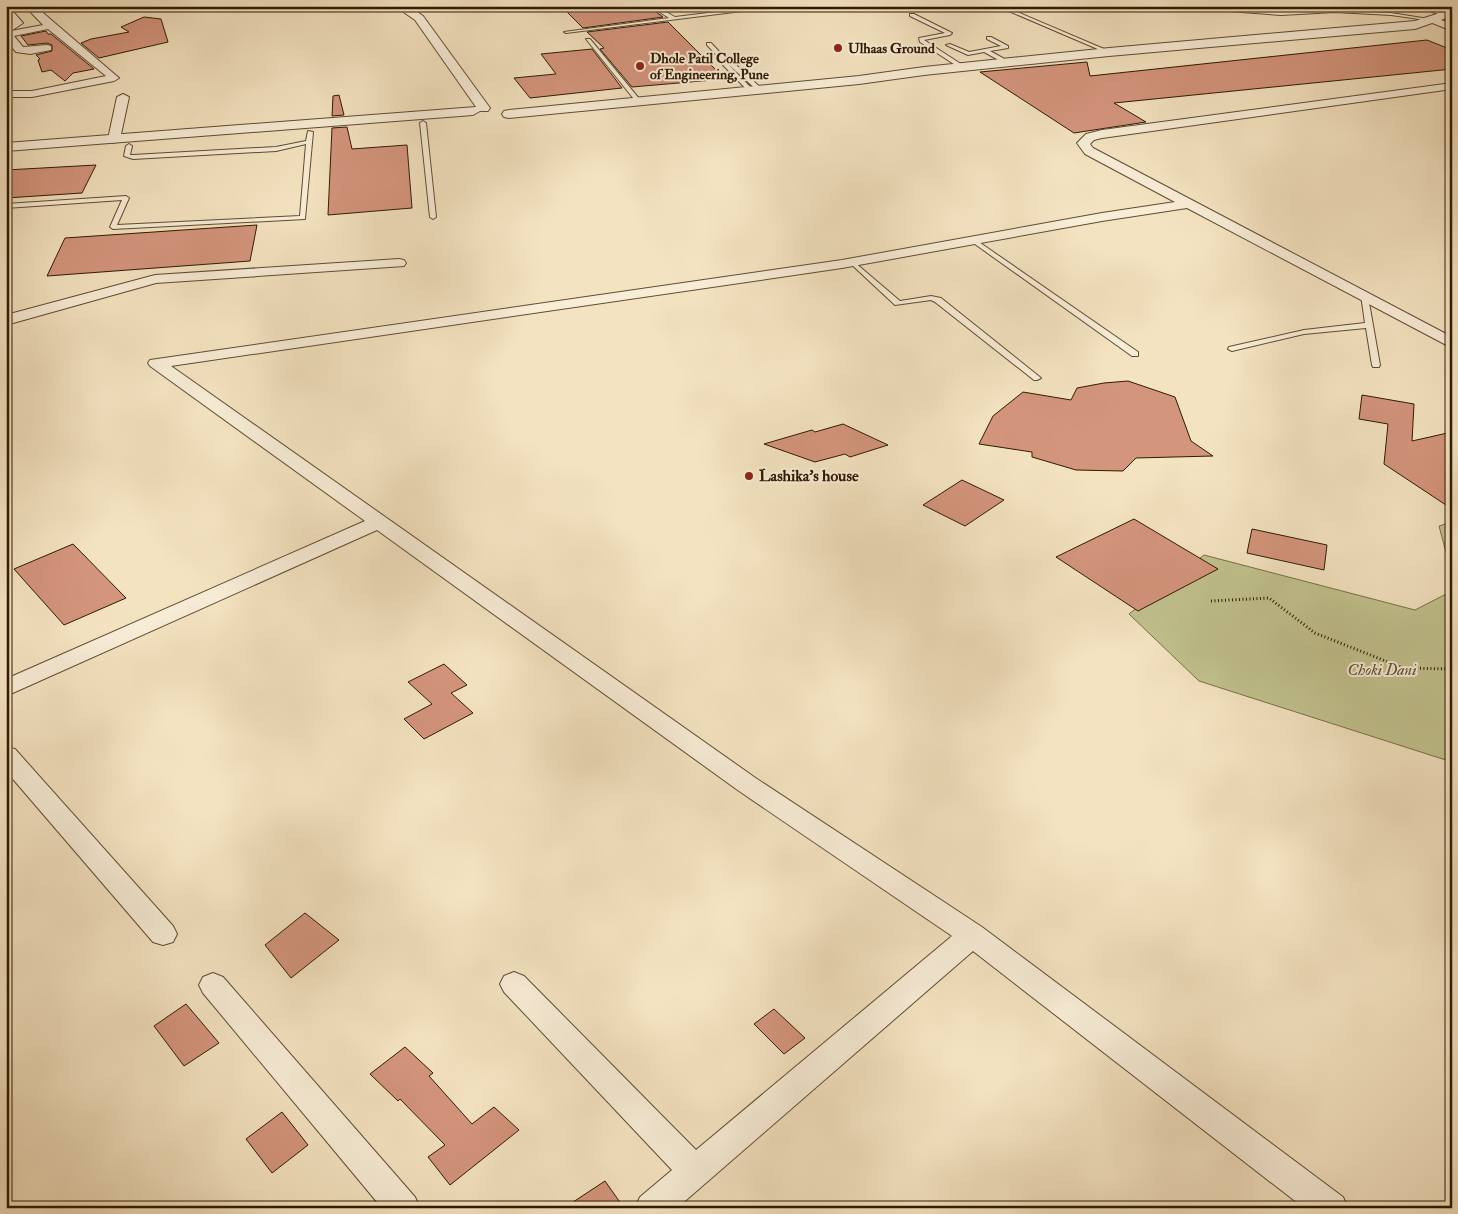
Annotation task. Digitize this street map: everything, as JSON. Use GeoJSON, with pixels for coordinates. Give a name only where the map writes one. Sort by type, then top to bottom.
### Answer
{"type":"FeatureCollection","features":[{"type":"Feature","properties":{"kind":"street"},"geometry":{"type":"LineString","coordinates":[[6,94],[32,94],[114,78],[50,26],[29,6]]}},
{"type":"Feature","properties":{"kind":"street"},"geometry":{"type":"LineString","coordinates":[[401,6],[419,18],[476,112]]}},
{"type":"Feature","properties":{"kind":"street"},"geometry":{"type":"LineString","coordinates":[[6,9],[18,22],[6,33]]}},
{"type":"Feature","properties":{"kind":"street"},"geometry":{"type":"LineString","coordinates":[[6,154],[309,137],[422,123],[502,108],[499,118],[1108,52],[1415,25],[1442,16],[1452,28]]}},
{"type":"Feature","properties":{"kind":"street"},"geometry":{"type":"LineString","coordinates":[[6,33],[50,26]]}},
{"type":"Feature","properties":{"kind":"street"},"geometry":{"type":"LineString","coordinates":[[6,33],[20,50],[30,51],[47,48]]}},
{"type":"Feature","properties":{"kind":"street"},"geometry":{"type":"LineString","coordinates":[[1452,86],[1102,134],[1090,137],[1083,143],[1089,151],[1452,343]]}},
{"type":"Feature","properties":{"kind":"street"},"geometry":{"type":"LineString","coordinates":[[114,139],[123,97]]}},
{"type":"Feature","properties":{"kind":"street"},"geometry":{"type":"LineString","coordinates":[[6,147],[476,112]]}},
{"type":"Feature","properties":{"kind":"street"},"geometry":{"type":"LineString","coordinates":[[1188,204],[1102,217],[853,262],[156,363],[748,785],[972,935],[1331,1208]]}},
{"type":"Feature","properties":{"kind":"street"},"geometry":{"type":"LineString","coordinates":[[6,320],[155,279],[399,263]]}},
{"type":"Feature","properties":{"kind":"street"},"geometry":{"type":"LineString","coordinates":[[6,688],[380,522]]}},
{"type":"Feature","properties":{"kind":"street"},"geometry":{"type":"LineString","coordinates":[[6,754],[163,934]]}},
{"type":"Feature","properties":{"kind":"street"},"geometry":{"type":"LineString","coordinates":[[652,1208],[972,935]]}},
{"type":"Feature","properties":{"kind":"street"},"geometry":{"type":"LineString","coordinates":[[514,984],[695,1171]]}},
{"type":"Feature","properties":{"kind":"street"},"geometry":{"type":"LineString","coordinates":[[213,985],[403,1208]]}},
{"type":"Feature","properties":{"kind":"lane"},"geometry":{"type":"LineString","coordinates":[[552,10],[580,6]]}},
{"type":"Feature","properties":{"kind":"lane"},"geometry":{"type":"LineString","coordinates":[[652,6],[674,19]]}},
{"type":"Feature","properties":{"kind":"lane"},"geometry":{"type":"LineString","coordinates":[[566,32],[779,6]]}},
{"type":"Feature","properties":{"kind":"lane"},"geometry":{"type":"LineString","coordinates":[[999,6],[1108,52]]}},
{"type":"Feature","properties":{"kind":"lane"},"geometry":{"type":"LineString","coordinates":[[1163,6],[1281,14],[1312,14],[1335,10]]}},
{"type":"Feature","properties":{"kind":"lane"},"geometry":{"type":"LineString","coordinates":[[1314,6],[1335,10],[1442,16]]}},
{"type":"Feature","properties":{"kind":"lane"},"geometry":{"type":"LineString","coordinates":[[1415,6],[1442,16]]}},
{"type":"Feature","properties":{"kind":"lane"},"geometry":{"type":"LineString","coordinates":[[912,15],[950,34],[921,39],[962,67]]}},
{"type":"Feature","properties":{"kind":"lane"},"geometry":{"type":"LineString","coordinates":[[945,56],[1006,48],[989,38]]}},
{"type":"Feature","properties":{"kind":"lane"},"geometry":{"type":"LineString","coordinates":[[588,40],[639,102]]}},
{"type":"Feature","properties":{"kind":"lane"},"geometry":{"type":"LineString","coordinates":[[709,44],[726,62],[725,64],[755,91]]}},
{"type":"Feature","properties":{"kind":"lane"},"geometry":{"type":"LineString","coordinates":[[948,45],[965,53]]}},
{"type":"Feature","properties":{"kind":"lane"},"geometry":{"type":"LineString","coordinates":[[985,51],[1008,63]]}},
{"type":"Feature","properties":{"kind":"lane"},"geometry":{"type":"LineString","coordinates":[[726,62],[732,64],[755,91]]}},
{"type":"Feature","properties":{"kind":"lane"},"geometry":{"type":"LineString","coordinates":[[422,123],[433,217]]}},
{"type":"Feature","properties":{"kind":"lane"},"geometry":{"type":"LineString","coordinates":[[6,206],[126,198],[113,227],[304,218],[309,137]]}},
{"type":"Feature","properties":{"kind":"lane"},"geometry":{"type":"LineString","coordinates":[[974,241],[1135,354]]}},
{"type":"Feature","properties":{"kind":"lane"},"geometry":{"type":"LineString","coordinates":[[853,262],[898,303],[931,298],[938,300],[1037,378]]}},
{"type":"Feature","properties":{"kind":"lane"},"geometry":{"type":"LineString","coordinates":[[1364,297],[1376,365]]}},
{"type":"Feature","properties":{"kind":"lane"},"geometry":{"type":"LineString","coordinates":[[1232,349],[1304,332],[1369,325]]}},
{"type":"Feature","properties":{"kind":"path"},"geometry":{"type":"LineString","coordinates":[[1211,601],[1269,598],[1315,633],[1403,668],[1452,670]]}},
{"type":"Feature","properties":{"kind":"green space"},"geometry":{"type":"Polygon","coordinates":[[[1452,522],[1452,575],[1439,526],[1452,522]]]}},
{"type":"Feature","properties":{"kind":"green space","name":"Choki Dani"},"geometry":{"type":"Polygon","coordinates":[[[1204,555],[1415,610],[1452,591],[1452,762],[1199,681],[1129,614],[1204,555]]]}},
{"type":"Feature","properties":{"kind":"building"},"geometry":{"type":"Polygon","coordinates":[[[648,6],[663,17],[583,28],[567,12],[648,6]]]}},
{"type":"Feature","properties":{"kind":"building"},"geometry":{"type":"Polygon","coordinates":[[[144,17],[161,19],[168,42],[99,58],[81,43],[91,39],[129,32],[121,27],[144,17]]]}},
{"type":"Feature","properties":{"kind":"building"},"geometry":{"type":"Polygon","coordinates":[[[668,22],[725,79],[632,87],[600,49],[604,48],[587,32],[668,22]]]}},
{"type":"Feature","properties":{"kind":"building"},"geometry":{"type":"Polygon","coordinates":[[[46,31],[94,69],[73,73],[65,81],[51,70],[42,72],[38,60],[40,59],[36,55],[52,51],[52,45],[47,43],[28,45],[21,36],[46,31]]]}},
{"type":"Feature","properties":{"kind":"building"},"geometry":{"type":"Polygon","coordinates":[[[1427,40],[1452,50],[1452,69],[1114,103],[1146,122],[1074,133],[980,72],[1087,62],[1090,76],[1427,40]]]}},
{"type":"Feature","properties":{"kind":"building"},"geometry":{"type":"Polygon","coordinates":[[[592,49],[622,88],[530,98],[514,78],[556,74],[541,54],[592,49]]]}},
{"type":"Feature","properties":{"kind":"building"},"geometry":{"type":"Polygon","coordinates":[[[339,95],[344,115],[332,116],[333,96],[339,95]]]}},
{"type":"Feature","properties":{"kind":"building"},"geometry":{"type":"Polygon","coordinates":[[[347,127],[352,149],[407,145],[412,208],[328,215],[332,128],[347,127]]]}},
{"type":"Feature","properties":{"kind":"building"},"geometry":{"type":"Polygon","coordinates":[[[96,165],[82,193],[6,198],[6,170],[96,165]]]}},
{"type":"Feature","properties":{"kind":"building"},"geometry":{"type":"Polygon","coordinates":[[[257,225],[250,261],[47,276],[65,238],[257,225]]]}},
{"type":"Feature","properties":{"kind":"building"},"geometry":{"type":"Polygon","coordinates":[[[1128,381],[1175,397],[1191,441],[1213,456],[1136,458],[1123,471],[1076,470],[1032,457],[1032,452],[979,444],[993,416],[1023,392],[1071,400],[1077,388],[1128,381]]]}},
{"type":"Feature","properties":{"kind":"building"},"geometry":{"type":"Polygon","coordinates":[[[1362,395],[1414,404],[1412,441],[1452,432],[1452,509],[1384,464],[1388,424],[1359,419],[1362,395]]]}},
{"type":"Feature","properties":{"kind":"building"},"geometry":{"type":"Polygon","coordinates":[[[843,424],[888,445],[850,457],[845,454],[815,462],[764,444],[812,430],[815,432],[843,424]]]}},
{"type":"Feature","properties":{"kind":"building"},"geometry":{"type":"Polygon","coordinates":[[[962,480],[1004,500],[965,526],[923,505],[962,480]]]}},
{"type":"Feature","properties":{"kind":"building"},"geometry":{"type":"Polygon","coordinates":[[[1134,519],[1218,569],[1138,611],[1056,557],[1134,519]]]}},
{"type":"Feature","properties":{"kind":"building"},"geometry":{"type":"Polygon","coordinates":[[[1252,529],[1327,545],[1324,570],[1247,553],[1252,529]]]}},
{"type":"Feature","properties":{"kind":"building"},"geometry":{"type":"Polygon","coordinates":[[[73,544],[126,598],[64,625],[14,569],[73,544]]]}},
{"type":"Feature","properties":{"kind":"building"},"geometry":{"type":"Polygon","coordinates":[[[444,664],[467,685],[451,693],[473,713],[424,739],[404,719],[432,704],[408,682],[444,664]]]}},
{"type":"Feature","properties":{"kind":"building"},"geometry":{"type":"Polygon","coordinates":[[[305,913],[339,940],[291,978],[265,945],[305,913]]]}},
{"type":"Feature","properties":{"kind":"building"},"geometry":{"type":"Polygon","coordinates":[[[186,1004],[219,1043],[184,1066],[154,1026],[186,1004]]]}},
{"type":"Feature","properties":{"kind":"building"},"geometry":{"type":"Polygon","coordinates":[[[774,1009],[805,1038],[784,1054],[754,1024],[774,1009]]]}},
{"type":"Feature","properties":{"kind":"building"},"geometry":{"type":"Polygon","coordinates":[[[405,1047],[433,1073],[429,1076],[472,1124],[494,1107],[519,1130],[450,1185],[428,1157],[445,1145],[400,1099],[398,1101],[370,1074],[405,1047]]]}},
{"type":"Feature","properties":{"kind":"building"},"geometry":{"type":"Polygon","coordinates":[[[282,1112],[308,1145],[272,1173],[246,1139],[282,1112]]]}},
{"type":"Feature","properties":{"kind":"building"},"geometry":{"type":"Polygon","coordinates":[[[605,1181],[624,1208],[564,1208],[605,1181]]]}},
{"type":"Feature","properties":{"kind":"place","name":"Ulhaas Ground"},"geometry":{"type":"Point","coordinates":[838,48]}},
{"type":"Feature","properties":{"kind":"place","name":"Dhole Patil College of Engineering, Pune"},"geometry":{"type":"Point","coordinates":[640,66]}},
{"type":"Feature","properties":{"kind":"place","name":"Lashika's house"},"geometry":{"type":"Point","coordinates":[749,476]}}]}
